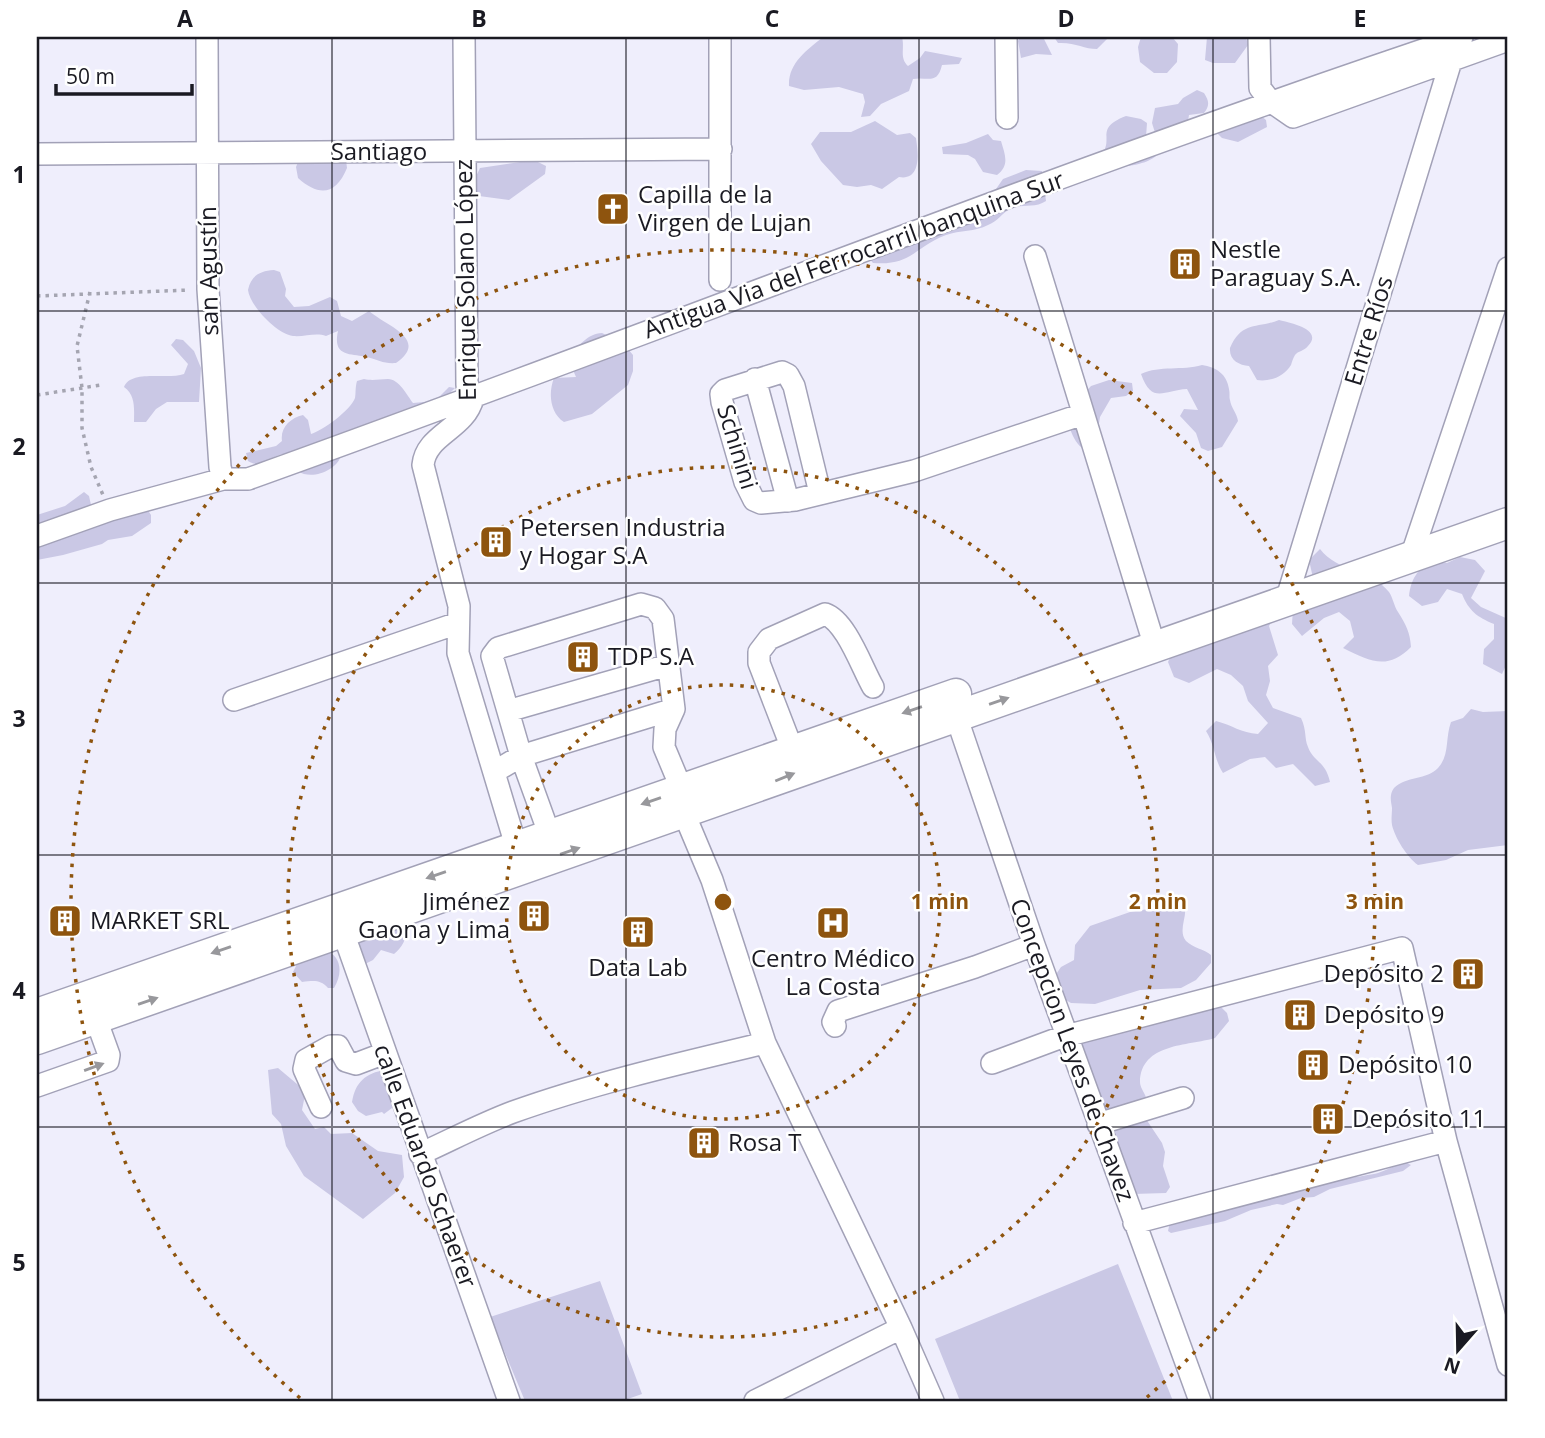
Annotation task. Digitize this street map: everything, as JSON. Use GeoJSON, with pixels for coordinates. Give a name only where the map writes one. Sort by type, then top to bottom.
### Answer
{"type":"FeatureCollection","features":[{"type":"Feature","properties":{"kind":"highway"},"geometry":{"type":"LineString","coordinates":[[520,858],[550,836],[683,801],[765,785],[952,707],[1415,545],[1508,502]]}},
{"type":"Feature","properties":{"kind":"highway"},"geometry":{"type":"LineString","coordinates":[[1415,545],[1508,523]]}},
{"type":"Feature","properties":{"kind":"highway"},"geometry":{"type":"LineString","coordinates":[[37,1014],[338,920],[520,858],[683,801],[793,751],[952,707]]}},
{"type":"Feature","properties":{"kind":"highway"},"geometry":{"type":"LineString","coordinates":[[37,1039],[96,1019],[338,920]]}},
{"type":"Feature","properties":{"kind":"street","name":"san Agustín"},"geometry":{"type":"LineString","coordinates":[[207,37],[208,289],[223,479]]}},
{"type":"Feature","properties":{"kind":"street","name":"Enrique Solano López"},"geometry":{"type":"LineString","coordinates":[[464,37],[467,385],[473,398],[464,418],[429,447],[423,465],[457,597],[458,653],[520,858]]}},
{"type":"Feature","properties":{"kind":"street"},"geometry":{"type":"LineString","coordinates":[[720,37],[720,280]]}},
{"type":"Feature","properties":{"kind":"street"},"geometry":{"type":"LineString","coordinates":[[1006,37],[1007,118]]}},
{"type":"Feature","properties":{"kind":"street"},"geometry":{"type":"LineString","coordinates":[[1259,37],[1260,88],[1270,101],[1293,117],[1508,40]]}},
{"type":"Feature","properties":{"kind":"street","name":"Antigua Via del Ferrocarril banquina Sur"},"geometry":{"type":"LineString","coordinates":[[223,479],[248,479],[1270,101],[1462,37]]}},
{"type":"Feature","properties":{"kind":"street","name":"Entre Ríos"},"geometry":{"type":"LineString","coordinates":[[1291,589],[1451,61]]}},
{"type":"Feature","properties":{"kind":"street","name":"Santiago"},"geometry":{"type":"LineString","coordinates":[[37,154],[721,149]]}},
{"type":"Feature","properties":{"kind":"street"},"geometry":{"type":"LineString","coordinates":[[1035,256],[1152,637]]}},
{"type":"Feature","properties":{"kind":"street"},"geometry":{"type":"LineString","coordinates":[[1415,545],[1508,268]]}},
{"type":"Feature","properties":{"kind":"street"},"geometry":{"type":"LineString","coordinates":[[1486,331],[1508,323]]}},
{"type":"Feature","properties":{"kind":"street","name":"Schinini"},"geometry":{"type":"LineString","coordinates":[[821,493],[792,380],[782,372],[725,390],[721,394],[722,402],[745,482],[754,500],[761,503],[788,501],[914,471],[1083,414]]}},
{"type":"Feature","properties":{"kind":"street"},"geometry":{"type":"LineString","coordinates":[[755,379],[788,501]]}},
{"type":"Feature","properties":{"kind":"street"},"geometry":{"type":"LineString","coordinates":[[37,537],[110,510],[223,479]]}},
{"type":"Feature","properties":{"kind":"street"},"geometry":{"type":"LineString","coordinates":[[550,836],[521,756],[492,656],[498,648],[641,604],[655,608],[663,619],[674,709],[665,729],[664,747],[712,880],[765,1043],[933,1401]]}},
{"type":"Feature","properties":{"kind":"street"},"geometry":{"type":"LineString","coordinates":[[793,751],[759,663],[759,652],[769,639],[825,614],[831,616],[842,626],[873,687]]}},
{"type":"Feature","properties":{"kind":"street"},"geometry":{"type":"LineString","coordinates":[[234,700],[458,623]]}},
{"type":"Feature","properties":{"kind":"street"},"geometry":{"type":"LineString","coordinates":[[508,711],[668,665]]}},
{"type":"Feature","properties":{"kind":"street","name":"Concepcion Leyes de Chavez"},"geometry":{"type":"LineString","coordinates":[[952,707],[1133,1223],[1200,1401]]}},
{"type":"Feature","properties":{"kind":"street"},"geometry":{"type":"LineString","coordinates":[[495,772],[521,756],[674,709]]}},
{"type":"Feature","properties":{"kind":"street","name":"calle Eduardo Schaerer"},"geometry":{"type":"LineString","coordinates":[[338,920],[509,1401]]}},
{"type":"Feature","properties":{"kind":"street"},"geometry":{"type":"LineString","coordinates":[[835,1026],[833,1021],[838,1012],[1034,945]]}},
{"type":"Feature","properties":{"kind":"street"},"geometry":{"type":"LineString","coordinates":[[992,1063],[1067,1036],[1402,948],[1446,1141],[1508,1366]]}},
{"type":"Feature","properties":{"kind":"street"},"geometry":{"type":"LineString","coordinates":[[37,1086],[108,1062],[109,1055],[96,1019]]}},
{"type":"Feature","properties":{"kind":"street"},"geometry":{"type":"LineString","coordinates":[[420,1154],[509,1114],[549,1100],[765,1043]]}},
{"type":"Feature","properties":{"kind":"street"},"geometry":{"type":"LineString","coordinates":[[321,1107],[304,1069],[306,1060],[331,1046],[338,1046],[346,1061],[356,1064],[385,1054]]}},
{"type":"Feature","properties":{"kind":"street"},"geometry":{"type":"LineString","coordinates":[[1098,1124],[1183,1098]]}},
{"type":"Feature","properties":{"kind":"street"},"geometry":{"type":"LineString","coordinates":[[1133,1223],[1446,1141]]}},
{"type":"Feature","properties":{"kind":"street"},"geometry":{"type":"LineString","coordinates":[[755,1401],[901,1328]]}},
{"type":"Feature","properties":{"kind":"path"},"geometry":{"type":"LineString","coordinates":[[37,296],[208,289]]}},
{"type":"Feature","properties":{"kind":"path"},"geometry":{"type":"LineString","coordinates":[[90,292],[77,346],[82,388],[82,428],[91,467],[110,510]]}},
{"type":"Feature","properties":{"kind":"path"},"geometry":{"type":"LineString","coordinates":[[37,395],[100,385]]}},
{"type":"Feature","properties":{"kind":"shaded area"},"geometry":{"type":"Polygon","coordinates":[[[823,37],[902,37],[903,56],[908,66],[925,51],[962,58],[959,64],[942,65],[934,78],[913,79],[909,91],[881,104],[870,116],[861,117],[865,102],[863,94],[839,87],[804,90],[789,86],[795,64],[823,37]]]}},
{"type":"Feature","properties":{"kind":"shaded area"},"geometry":{"type":"Polygon","coordinates":[[[1020,37],[1043,37],[1052,55],[1036,54],[1021,58],[1018,41],[1020,37]]]}},
{"type":"Feature","properties":{"kind":"shaded area"},"geometry":{"type":"Polygon","coordinates":[[[1054,37],[1108,38],[1097,49],[1058,43],[1054,37]]]}},
{"type":"Feature","properties":{"kind":"shaded area"},"geometry":{"type":"Polygon","coordinates":[[[1141,37],[1172,37],[1178,44],[1177,62],[1167,73],[1154,73],[1140,62],[1138,47],[1141,37]]]}},
{"type":"Feature","properties":{"kind":"shaded area"},"geometry":{"type":"Polygon","coordinates":[[[1207,37],[1246,37],[1248,45],[1235,63],[1213,63],[1205,60],[1207,37]]]}},
{"type":"Feature","properties":{"kind":"shaded area"},"geometry":{"type":"Polygon","coordinates":[[[1197,90],[1204,93],[1208,105],[1204,113],[1189,115],[1188,121],[1201,137],[1185,143],[1157,139],[1152,123],[1155,108],[1178,104],[1197,90]]]}},
{"type":"Feature","properties":{"kind":"shaded area"},"geometry":{"type":"Polygon","coordinates":[[[1260,115],[1266,120],[1267,127],[1238,142],[1222,138],[1211,127],[1260,115]]]}},
{"type":"Feature","properties":{"kind":"shaded area"},"geometry":{"type":"Polygon","coordinates":[[[1126,116],[1147,123],[1146,137],[1155,148],[1156,156],[1145,162],[1107,170],[1068,187],[1054,190],[1099,158],[1106,145],[1110,125],[1126,116]]]}},
{"type":"Feature","properties":{"kind":"shaded area"},"geometry":{"type":"Polygon","coordinates":[[[875,121],[897,135],[910,133],[916,138],[918,158],[915,170],[912,175],[899,177],[882,189],[871,185],[843,185],[821,161],[811,144],[820,132],[851,132],[875,121]]]}},
{"type":"Feature","properties":{"kind":"shaded area"},"geometry":{"type":"Polygon","coordinates":[[[988,134],[993,140],[1001,141],[1005,155],[1004,167],[997,175],[983,172],[975,159],[968,155],[943,154],[942,147],[966,143],[988,134]]]}},
{"type":"Feature","properties":{"kind":"shaded area"},"geometry":{"type":"Polygon","coordinates":[[[302,152],[346,160],[347,168],[338,184],[320,190],[298,178],[296,167],[302,152]]]}},
{"type":"Feature","properties":{"kind":"shaded area"},"geometry":{"type":"Polygon","coordinates":[[[534,160],[546,166],[545,174],[509,200],[479,196],[472,185],[480,168],[534,160]]]}},
{"type":"Feature","properties":{"kind":"shaded area"},"geometry":{"type":"Polygon","coordinates":[[[1026,170],[1042,171],[1046,201],[1037,205],[1014,207],[991,224],[946,235],[896,262],[873,263],[868,257],[989,199],[1003,179],[1026,170]]]}},
{"type":"Feature","properties":{"kind":"shaded area"},"geometry":{"type":"Polygon","coordinates":[[[274,270],[280,272],[286,289],[285,296],[294,307],[309,306],[330,297],[337,301],[341,316],[352,321],[369,311],[402,334],[409,347],[405,354],[396,363],[384,362],[345,353],[338,346],[338,331],[326,336],[293,336],[272,325],[254,304],[248,290],[256,275],[274,270]]]}},
{"type":"Feature","properties":{"kind":"shaded area"},"geometry":{"type":"Polygon","coordinates":[[[1279,320],[1309,331],[1312,340],[1295,355],[1291,365],[1280,376],[1257,380],[1249,366],[1233,359],[1230,348],[1239,334],[1250,327],[1279,320]]]}},
{"type":"Feature","properties":{"kind":"shaded area"},"geometry":{"type":"Polygon","coordinates":[[[602,333],[623,343],[633,355],[633,371],[628,385],[592,414],[564,422],[553,408],[551,390],[554,378],[576,377],[570,363],[570,355],[588,338],[602,333]]]}},
{"type":"Feature","properties":{"kind":"shaded area"},"geometry":{"type":"Polygon","coordinates":[[[176,339],[183,340],[194,351],[201,368],[199,402],[167,402],[156,409],[146,422],[134,422],[132,398],[124,387],[134,378],[184,374],[188,364],[171,345],[176,339]]]}},
{"type":"Feature","properties":{"kind":"shaded area"},"geometry":{"type":"Polygon","coordinates":[[[1202,365],[1212,367],[1226,379],[1238,421],[1222,447],[1208,451],[1201,448],[1196,433],[1180,416],[1184,409],[1198,410],[1187,389],[1154,393],[1145,384],[1141,374],[1202,365]]]}},
{"type":"Feature","properties":{"kind":"shaded area"},"geometry":{"type":"Polygon","coordinates":[[[392,380],[413,403],[435,401],[449,387],[455,388],[451,392],[456,406],[341,455],[330,469],[317,474],[303,474],[282,454],[262,464],[248,461],[246,453],[276,446],[282,441],[284,428],[298,416],[303,415],[308,420],[311,434],[329,424],[352,403],[357,381],[392,380]]]}},
{"type":"Feature","properties":{"kind":"shaded area"},"geometry":{"type":"Polygon","coordinates":[[[1109,380],[1132,383],[1133,391],[1126,396],[1111,398],[1100,417],[1094,454],[1078,444],[1066,414],[1091,386],[1109,380]]]}},
{"type":"Feature","properties":{"kind":"shaded area"},"geometry":{"type":"Polygon","coordinates":[[[84,492],[89,496],[94,518],[147,509],[151,515],[151,523],[132,536],[37,560],[37,515],[65,506],[84,492]]]}},
{"type":"Feature","properties":{"kind":"shaded area"},"geometry":{"type":"Polygon","coordinates":[[[1320,549],[1327,557],[1373,579],[1389,592],[1410,637],[1411,647],[1394,659],[1386,661],[1370,660],[1343,648],[1354,637],[1350,621],[1339,612],[1324,618],[1302,636],[1292,624],[1293,608],[1313,578],[1309,560],[1320,549]]]}},
{"type":"Feature","properties":{"kind":"shaded area"},"geometry":{"type":"Polygon","coordinates":[[[1460,557],[1475,560],[1485,571],[1471,598],[1481,607],[1508,619],[1508,661],[1502,674],[1483,664],[1484,649],[1494,639],[1494,624],[1474,613],[1462,594],[1447,589],[1438,602],[1422,606],[1409,596],[1416,575],[1432,560],[1447,563],[1460,557]]]}},
{"type":"Feature","properties":{"kind":"shaded area"},"geometry":{"type":"Polygon","coordinates":[[[1277,613],[1269,626],[1278,655],[1268,666],[1270,681],[1266,695],[1273,708],[1301,718],[1308,747],[1322,765],[1330,782],[1315,786],[1293,764],[1276,768],[1265,757],[1250,759],[1223,773],[1206,731],[1216,721],[1258,734],[1268,723],[1248,701],[1243,686],[1231,675],[1217,669],[1189,683],[1174,677],[1168,662],[1174,649],[1220,640],[1230,632],[1277,613]]]}},
{"type":"Feature","properties":{"kind":"shaded area"},"geometry":{"type":"Polygon","coordinates":[[[1471,709],[1483,712],[1508,711],[1508,845],[1468,850],[1446,860],[1418,865],[1406,852],[1394,830],[1391,793],[1399,784],[1438,768],[1446,752],[1451,722],[1463,718],[1471,709]]]}},
{"type":"Feature","properties":{"kind":"shaded area"},"geometry":{"type":"Polygon","coordinates":[[[1184,903],[1183,932],[1186,941],[1211,955],[1211,963],[1196,980],[1181,988],[1140,990],[1095,1004],[1071,1003],[1064,999],[1052,980],[1061,967],[1074,960],[1075,945],[1090,926],[1130,912],[1184,903]]]}},
{"type":"Feature","properties":{"kind":"shaded area"},"geometry":{"type":"Polygon","coordinates":[[[403,923],[407,927],[406,935],[397,952],[394,954],[381,950],[373,960],[361,966],[353,937],[403,923]]]}},
{"type":"Feature","properties":{"kind":"shaded area"},"geometry":{"type":"Polygon","coordinates":[[[324,949],[334,956],[339,966],[339,977],[334,988],[328,988],[316,981],[302,982],[293,972],[299,960],[324,949]]]}},
{"type":"Feature","properties":{"kind":"shaded area"},"geometry":{"type":"Polygon","coordinates":[[[1216,1002],[1227,1013],[1229,1021],[1215,1038],[1168,1048],[1148,1060],[1142,1069],[1140,1082],[1148,1108],[1146,1119],[1162,1143],[1165,1152],[1163,1166],[1170,1187],[1166,1193],[1133,1194],[1126,1189],[1108,1114],[1095,1094],[1079,1050],[1081,1035],[1102,1018],[1133,1007],[1155,1008],[1216,1002]]]}},
{"type":"Feature","properties":{"kind":"shaded area"},"geometry":{"type":"Polygon","coordinates":[[[278,1068],[303,1089],[305,1095],[302,1110],[315,1129],[324,1127],[331,1134],[352,1133],[378,1151],[402,1155],[404,1177],[395,1193],[363,1219],[304,1176],[286,1146],[281,1124],[272,1114],[268,1070],[278,1068]]]}},
{"type":"Feature","properties":{"kind":"shaded area"},"geometry":{"type":"Polygon","coordinates":[[[385,1070],[402,1093],[392,1108],[384,1114],[382,1112],[366,1116],[358,1111],[352,1102],[356,1089],[367,1076],[385,1070]]]}},
{"type":"Feature","properties":{"kind":"shaded area"},"geometry":{"type":"Polygon","coordinates":[[[1405,1162],[1411,1165],[1403,1171],[1330,1189],[1314,1197],[1251,1210],[1225,1221],[1171,1233],[1168,1231],[1170,1222],[1250,1199],[1272,1198],[1287,1189],[1305,1191],[1322,1181],[1378,1173],[1405,1162]]]}},
{"type":"Feature","properties":{"kind":"shaded area"},"geometry":{"type":"Polygon","coordinates":[[[1118,1264],[1173,1401],[960,1401],[935,1339],[1118,1264]]]}},
{"type":"Feature","properties":{"kind":"shaded area"},"geometry":{"type":"Polygon","coordinates":[[[600,1281],[642,1394],[622,1401],[525,1401],[490,1317],[600,1281]]]}},
{"type":"Feature","properties":{"kind":"place","name":"Capilla de la Virgen de Lujan"},"geometry":{"type":"Point","coordinates":[613,209]}},
{"type":"Feature","properties":{"kind":"place","name":"Nestle Paraguay S.A."},"geometry":{"type":"Point","coordinates":[1185,264]}},
{"type":"Feature","properties":{"kind":"place","name":"Petersen Industria y Hogar S.A"},"geometry":{"type":"Point","coordinates":[496,542]}},
{"type":"Feature","properties":{"kind":"place","name":"TDP S.A"},"geometry":{"type":"Point","coordinates":[583,657]}},
{"type":"Feature","properties":{"kind":"place","name":"Jiménez Gaona y Lima"},"geometry":{"type":"Point","coordinates":[534,916]}},
{"type":"Feature","properties":{"kind":"place","name":"MARKET SRL"},"geometry":{"type":"Point","coordinates":[65,921]}},
{"type":"Feature","properties":{"kind":"place","name":"Centro Médico La Costa"},"geometry":{"type":"Point","coordinates":[833,923]}},
{"type":"Feature","properties":{"kind":"place","name":"Data Lab"},"geometry":{"type":"Point","coordinates":[638,932]}},
{"type":"Feature","properties":{"kind":"place","name":"Depósito 2"},"geometry":{"type":"Point","coordinates":[1468,974]}},
{"type":"Feature","properties":{"kind":"place","name":"Depósito 9"},"geometry":{"type":"Point","coordinates":[1300,1015]}},
{"type":"Feature","properties":{"kind":"place","name":"Depósito 10"},"geometry":{"type":"Point","coordinates":[1313,1065]}},
{"type":"Feature","properties":{"kind":"place","name":"Depósito 11"},"geometry":{"type":"Point","coordinates":[1328,1119]}},
{"type":"Feature","properties":{"kind":"place","name":"Rosa T"},"geometry":{"type":"Point","coordinates":[704,1143]}}]}
